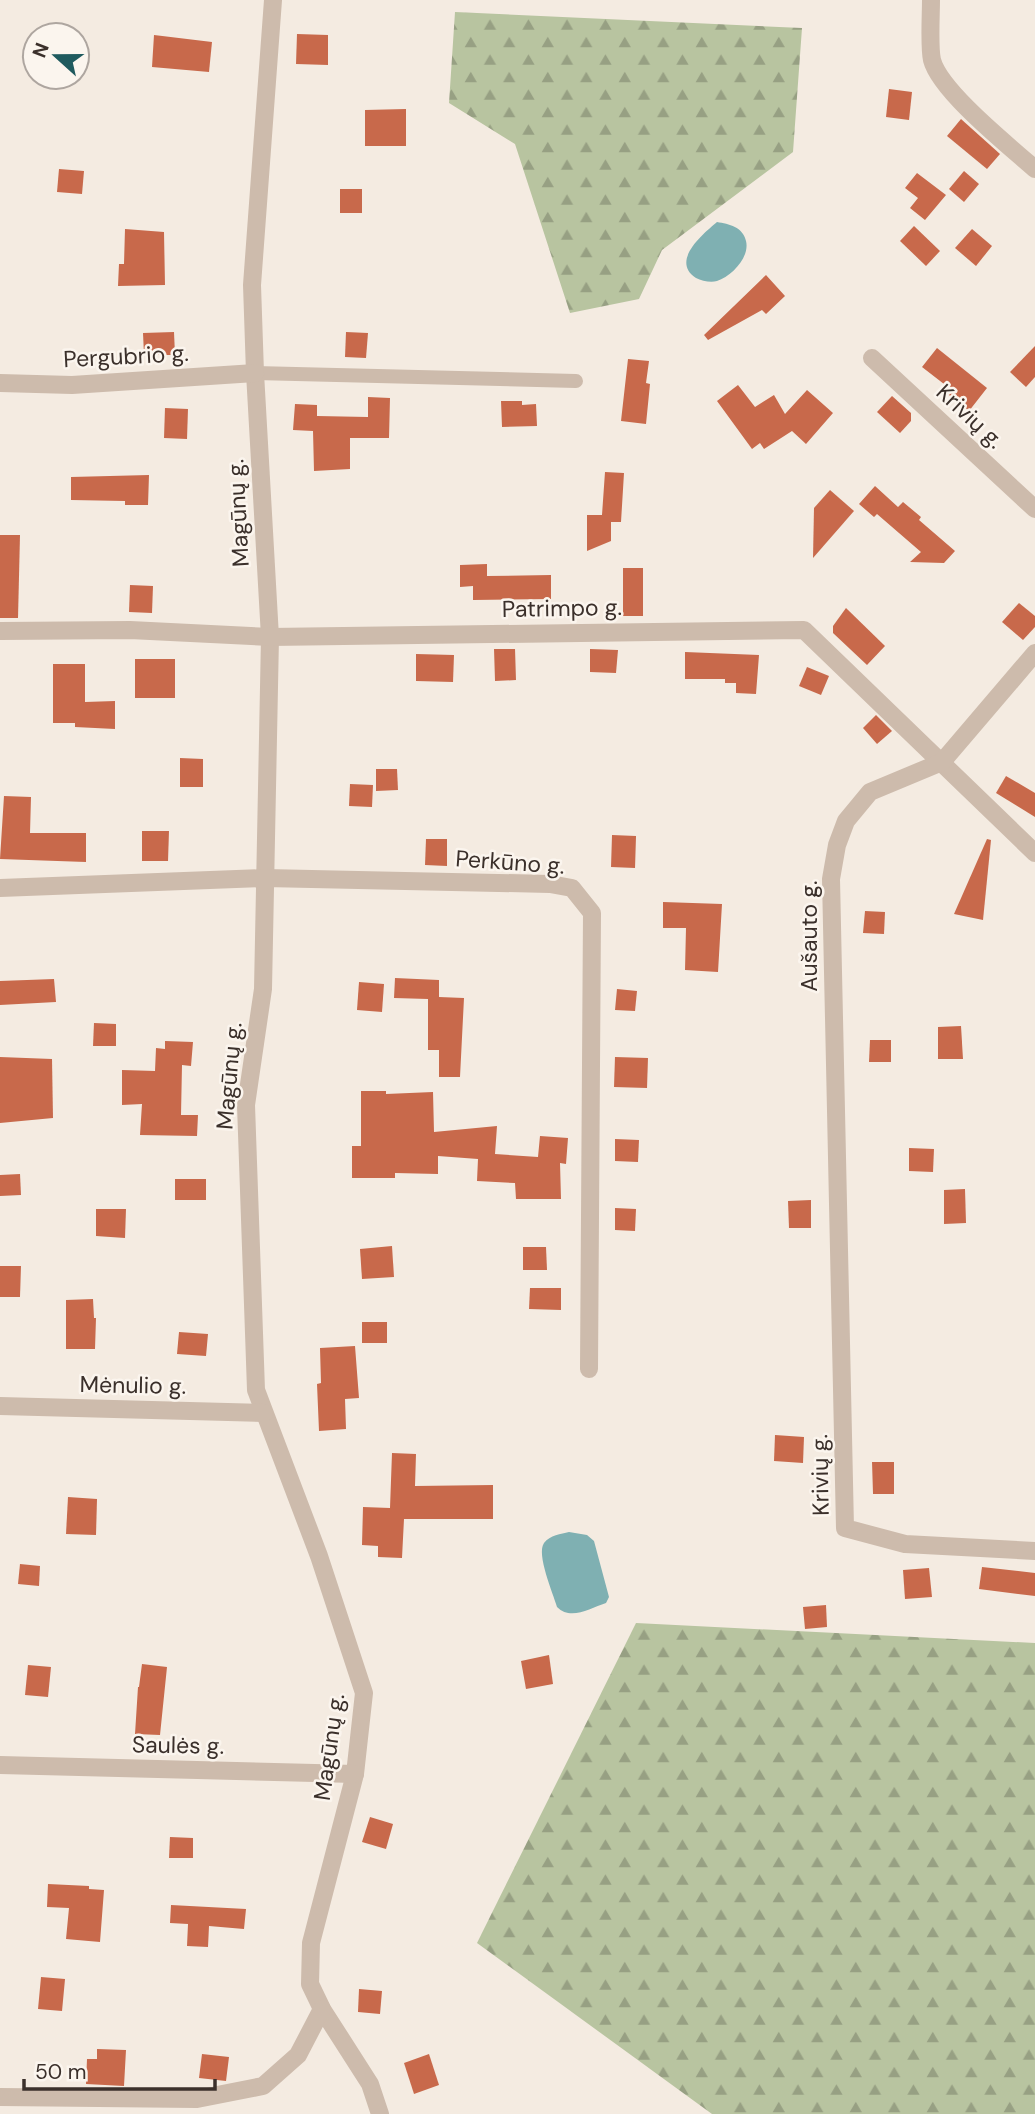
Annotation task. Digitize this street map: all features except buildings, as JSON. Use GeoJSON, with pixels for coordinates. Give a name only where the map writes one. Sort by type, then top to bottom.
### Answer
{"type":"FeatureCollection","features":[{"type":"Feature","properties":{"kind":"street","name":"Magūnų g."},"geometry":{"type":"LineString","coordinates":[[273,0],[252,285],[270,636],[262,989],[246,1105],[256,1390],[319,1556],[365,1693],[355,1774],[311,1943],[310,1984],[322,2009],[370,2084],[380,2114]]}},
{"type":"Feature","properties":{"kind":"street"},"geometry":{"type":"LineString","coordinates":[[931,0],[932,60],[943,79],[958,99],[1035,169]]}},
{"type":"Feature","properties":{"kind":"street","name":"Krivių g."},"geometry":{"type":"LineString","coordinates":[[872,358],[1035,509]]}},
{"type":"Feature","properties":{"kind":"street","name":"Pergubrio g."},"geometry":{"type":"LineString","coordinates":[[0,383],[72,385],[255,373]]}},
{"type":"Feature","properties":{"kind":"street","name":"Patrimpo g."},"geometry":{"type":"LineString","coordinates":[[0,631],[130,630],[270,636],[804,630],[1035,853]]}},
{"type":"Feature","properties":{"kind":"street","name":"Aušauto g."},"geometry":{"type":"LineString","coordinates":[[841,1270],[831,879],[846,821],[870,792],[942,762],[1035,653]]}},
{"type":"Feature","properties":{"kind":"street","name":"Perkūno g."},"geometry":{"type":"LineString","coordinates":[[0,888],[265,878],[550,884],[572,888],[592,913],[589,1369]]}},
{"type":"Feature","properties":{"kind":"street","name":"Krivių g."},"geometry":{"type":"LineString","coordinates":[[841,1270],[845,1528],[905,1544],[1035,1551]]}},
{"type":"Feature","properties":{"kind":"street","name":"Mėnulio g."},"geometry":{"type":"LineString","coordinates":[[0,1406],[264,1413]]}},
{"type":"Feature","properties":{"kind":"street","name":"Saulės g."},"geometry":{"type":"LineString","coordinates":[[0,1765],[355,1774]]}},
{"type":"Feature","properties":{"kind":"street"},"geometry":{"type":"LineString","coordinates":[[0,2097],[197,2099],[262,2086],[298,2055],[322,2009]]}},
{"type":"Feature","properties":{"kind":"lane"},"geometry":{"type":"LineString","coordinates":[[255,373],[576,381]]}},
{"type":"Feature","properties":{"kind":"green space"},"geometry":{"type":"Polygon","coordinates":[[[455,12],[802,28],[793,152],[662,250],[639,299],[570,313],[515,144],[449,103],[455,12]]]}},
{"type":"Feature","properties":{"kind":"green space"},"geometry":{"type":"Polygon","coordinates":[[[636,1623],[1035,1643],[1035,2114],[712,2114],[477,1943],[636,1623]]]}},
{"type":"Feature","properties":{"kind":"water"},"geometry":{"type":"Polygon","coordinates":[[[717,222],[739,229],[747,247],[743,259],[734,270],[723,279],[712,282],[696,278],[686,264],[697,241],[717,222]]]}},
{"type":"Feature","properties":{"kind":"water"},"geometry":{"type":"Polygon","coordinates":[[[569,1532],[587,1535],[594,1541],[609,1597],[606,1603],[574,1613],[562,1611],[557,1607],[542,1556],[546,1540],[569,1532]]]}}]}
